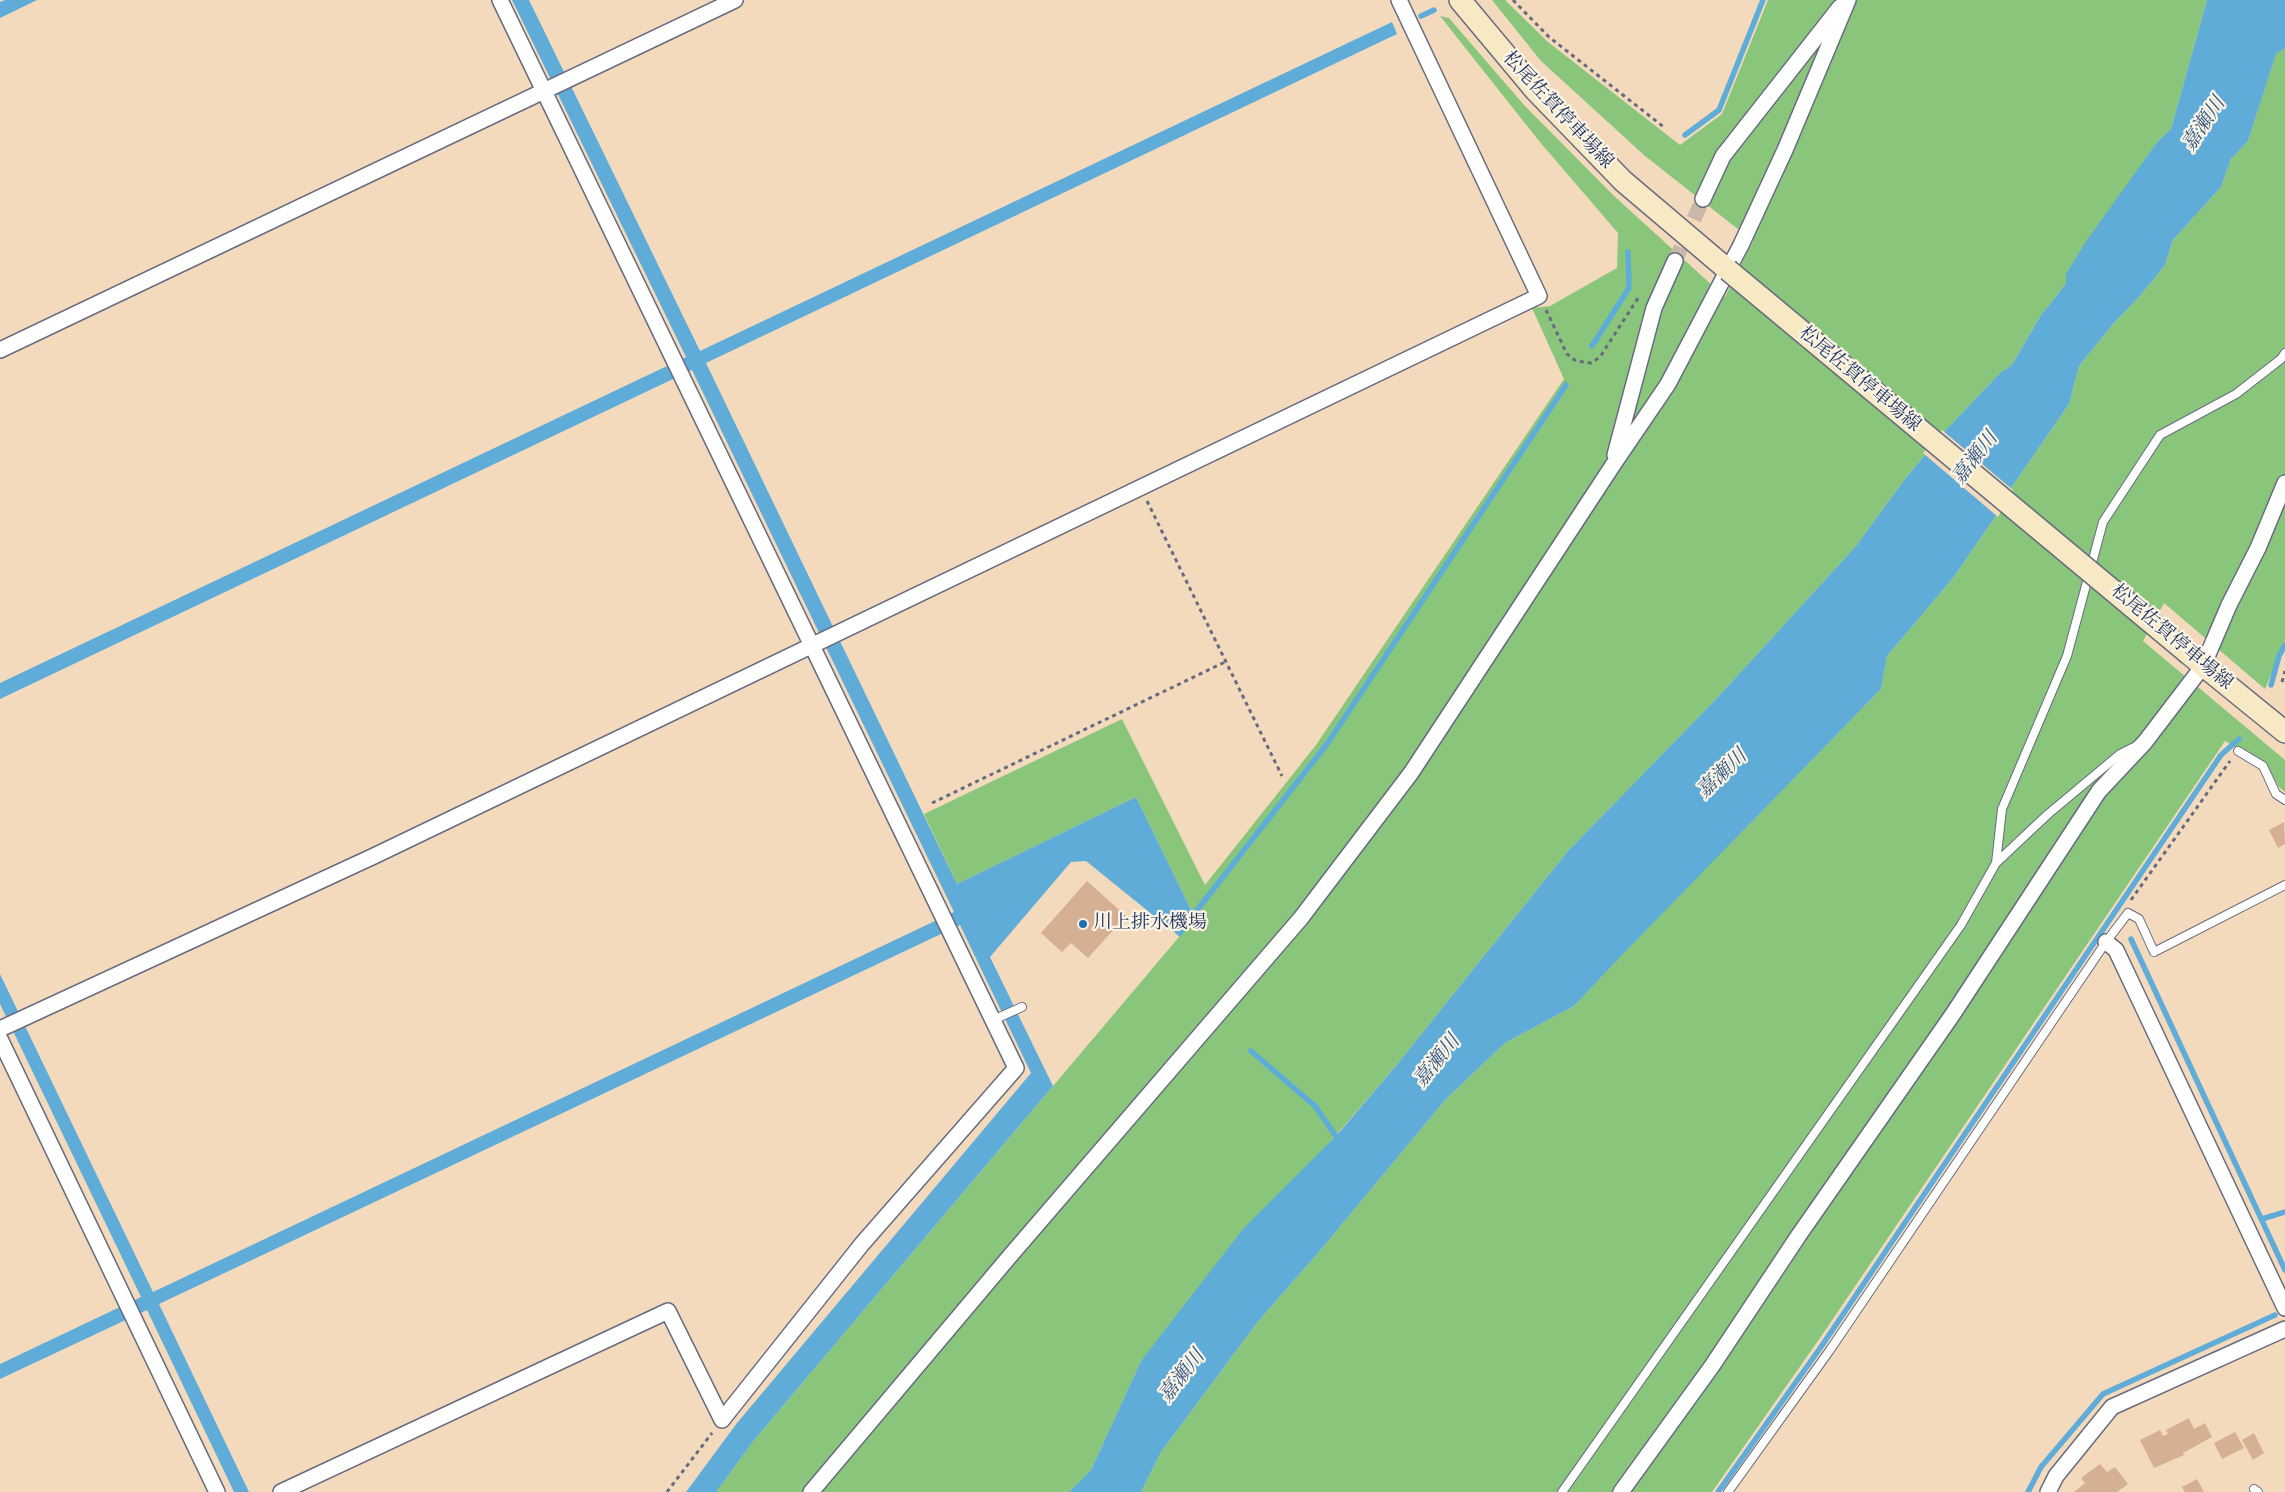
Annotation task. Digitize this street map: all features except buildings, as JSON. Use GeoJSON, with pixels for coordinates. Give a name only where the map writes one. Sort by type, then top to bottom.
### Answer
{"type":"FeatureCollection","features":[{"type":"Feature","properties":{"kind":"main road","name":"松尾佐賀停車場線"},"geometry":{"type":"LineString","coordinates":[[1460,0],[1536,91],[1623,181],[2196,660],[2285,732]]}},
{"type":"Feature","properties":{"kind":"street"},"geometry":{"type":"LineString","coordinates":[[282,1492],[668,1311],[722,1420],[862,1244],[1016,1068],[500,0]]}},
{"type":"Feature","properties":{"kind":"street"},"geometry":{"type":"LineString","coordinates":[[0,350],[735,0]]}},
{"type":"Feature","properties":{"kind":"street"},"geometry":{"type":"LineString","coordinates":[[217,1492],[135,1321],[2,1032],[26,1018],[374,856],[812,647],[1539,296],[1399,0]]}},
{"type":"Feature","properties":{"kind":"street"},"geometry":{"type":"LineString","coordinates":[[811,1492],[997,1271],[1302,918],[1411,773],[1668,384],[1728,270],[1785,150],[1847,0]]}},
{"type":"Feature","properties":{"kind":"street"},"geometry":{"type":"LineString","coordinates":[[1704,199],[1723,156],[1847,0]]}},
{"type":"Feature","properties":{"kind":"street"},"geometry":{"type":"LineString","coordinates":[[1613,465],[1654,308],[1675,261]]}},
{"type":"Feature","properties":{"kind":"street"},"geometry":{"type":"LineString","coordinates":[[1621,1492],[1712,1366],[1799,1235],[1953,1014],[2099,791],[2145,742],[2229,606],[2258,548],[2285,484]]}},
{"type":"Feature","properties":{"kind":"street"},"geometry":{"type":"LineString","coordinates":[[2106,942],[2116,950],[2285,1308]]}},
{"type":"Feature","properties":{"kind":"street"},"geometry":{"type":"LineString","coordinates":[[2048,1492],[2056,1476],[2112,1407],[2285,1329]]}},
{"type":"Feature","properties":{"kind":"lane"},"geometry":{"type":"LineString","coordinates":[[1996,863],[2002,809],[2067,656],[2103,522],[2160,435],[2236,394],[2285,353]]}},
{"type":"Feature","properties":{"kind":"lane"},"geometry":{"type":"LineString","coordinates":[[1562,1492],[1961,925],[1996,863],[2047,816],[2120,754],[2145,742]]}},
{"type":"Feature","properties":{"kind":"lane"},"geometry":{"type":"LineString","coordinates":[[2238,751],[2263,766],[2276,794],[2285,800]]}},
{"type":"Feature","properties":{"kind":"lane"},"geometry":{"type":"LineString","coordinates":[[1728,1492],[1830,1350],[2106,942],[2128,913],[2139,919],[2154,952],[2285,885]]}},
{"type":"Feature","properties":{"kind":"lane"},"geometry":{"type":"LineString","coordinates":[[992,1020],[1022,1007]]}},
{"type":"Feature","properties":{"kind":"path"},"geometry":{"type":"LineString","coordinates":[[1513,0],[1549,37],[1665,128]]}},
{"type":"Feature","properties":{"kind":"path"},"geometry":{"type":"LineString","coordinates":[[1539,296],[1567,354],[1576,361],[1591,363],[1600,357],[1641,294]]}},
{"type":"Feature","properties":{"kind":"path"},"geometry":{"type":"LineString","coordinates":[[1140,488],[1282,776]]}},
{"type":"Feature","properties":{"kind":"path"},"geometry":{"type":"LineString","coordinates":[[932,803],[1225,662]]}},
{"type":"Feature","properties":{"kind":"path"},"geometry":{"type":"LineString","coordinates":[[2282,682],[2285,671]]}},
{"type":"Feature","properties":{"kind":"path"},"geometry":{"type":"LineString","coordinates":[[2128,913],[2131,900],[2238,751]]}},
{"type":"Feature","properties":{"kind":"path"},"geometry":{"type":"LineString","coordinates":[[667,1492],[722,1420]]}},
{"type":"Feature","properties":{"kind":"green space"},"geometry":{"type":"Polygon","coordinates":[[[1492,0],[1505,0],[1548,42],[1680,145],[1722,114],[1768,0],[2207,0],[2171,129],[2158,141],[2066,284],[2041,315],[2012,365],[2000,373],[1944,432],[1905,479],[1856,546],[1718,697],[1568,851],[1395,1067],[1141,1361],[1091,1470],[1069,1492],[716,1492],[755,1439],[1195,918],[1136,797],[957,884],[924,814],[1122,719],[1205,885],[1316,745],[1564,379],[1532,308],[1550,306],[1617,268],[1618,233],[1539,141],[1440,16],[1449,18],[1524,105],[1613,195],[1725,297],[1753,241],[1645,156],[1541,61],[1492,0]]]}},
{"type":"Feature","properties":{"kind":"green space"},"geometry":{"type":"Polygon","coordinates":[[[2285,48],[2285,640],[2265,689],[2164,603],[2143,641],[2285,760],[2285,792],[2279,787],[2266,765],[2225,741],[1820,1338],[1712,1492],[1141,1492],[1161,1452],[1256,1324],[1324,1246],[1445,1100],[1505,1043],[1574,1006],[1619,957],[1881,689],[1887,656],[1953,578],[2002,507],[2011,488],[2069,404],[2079,366],[2165,265],[2173,240],[2221,187],[2231,159],[2248,141],[2276,53],[2285,48]]]}},
{"type":"Feature","properties":{"kind":"water"},"geometry":{"type":"Polygon","coordinates":[[[5,0],[37,0],[0,18],[0,2],[5,0]]]}},
{"type":"Feature","properties":{"kind":"water"},"geometry":{"type":"Polygon","coordinates":[[[512,0],[529,0],[700,351],[1392,22],[1397,34],[706,363],[957,884],[1136,797],[1195,918],[1180,937],[1086,861],[1071,862],[990,957],[1053,1086],[755,1439],[716,1492],[686,1492],[737,1423],[1031,1073],[960,925],[159,1304],[249,1492],[234,1492],[147,1310],[0,1379],[0,1364],[141,1297],[0,1004],[0,974],[153,1292],[954,912],[692,370],[0,699],[0,683],[686,357],[512,0]]]}},
{"type":"Feature","properties":{"kind":"water","name":"嘉瀬川"},"geometry":{"type":"Polygon","coordinates":[[[2207,0],[2285,0],[2285,48],[2276,54],[2248,141],[2231,159],[2221,187],[2173,240],[2165,265],[2079,366],[2069,404],[2011,488],[2002,507],[1953,578],[1887,656],[1881,689],[1574,1006],[1505,1043],[1445,1100],[1324,1246],[1256,1324],[1161,1452],[1141,1492],[1069,1492],[1091,1470],[1141,1361],[1243,1229],[1337,1135],[1395,1067],[1568,851],[1718,697],[1856,546],[1905,479],[1944,432],[2000,373],[2012,365],[2041,315],[2066,284],[2066,274],[2085,243],[2158,141],[2171,129],[2207,0]]]}},
{"type":"Feature","properties":{"kind":"pier"},"geometry":{"type":"Polygon","coordinates":[[[1942,430],[2013,490],[1998,517],[1923,453],[1942,430]]]}},
{"type":"Feature","properties":{"kind":"waterway"},"geometry":{"type":"LineString","coordinates":[[1685,135],[1719,110],[1763,0]]}},
{"type":"Feature","properties":{"kind":"waterway"},"geometry":{"type":"LineString","coordinates":[[1421,16],[1434,10]]}},
{"type":"Feature","properties":{"kind":"waterway"},"geometry":{"type":"LineString","coordinates":[[1592,346],[1629,288],[1628,252]]}},
{"type":"Feature","properties":{"kind":"waterway"},"geometry":{"type":"LineString","coordinates":[[1194,914],[1327,744],[1566,385]]}},
{"type":"Feature","properties":{"kind":"waterway"},"geometry":{"type":"LineString","coordinates":[[2271,685],[2279,656],[2285,645]]}},
{"type":"Feature","properties":{"kind":"waterway"},"geometry":{"type":"LineString","coordinates":[[1718,1492],[1823,1344],[2221,755],[2239,739]]}},
{"type":"Feature","properties":{"kind":"waterway"},"geometry":{"type":"LineString","coordinates":[[2131,939],[2285,1270]]}},
{"type":"Feature","properties":{"kind":"waterway"},"geometry":{"type":"LineString","coordinates":[[1251,1051],[1315,1106],[1340,1142]]}},
{"type":"Feature","properties":{"kind":"waterway"},"geometry":{"type":"LineString","coordinates":[[2262,1219],[2285,1212]]}},
{"type":"Feature","properties":{"kind":"waterway"},"geometry":{"type":"LineString","coordinates":[[2028,1492],[2041,1467],[2103,1394],[2275,1315]]}},
{"type":"Feature","properties":{"kind":"tunnel"},"geometry":{"type":"LineString","coordinates":[[1675,261],[1703,199]]}},
{"type":"Feature","properties":{"kind":"place","name":"川上排水機場"},"geometry":{"type":"Point","coordinates":[1083,924]}}]}
